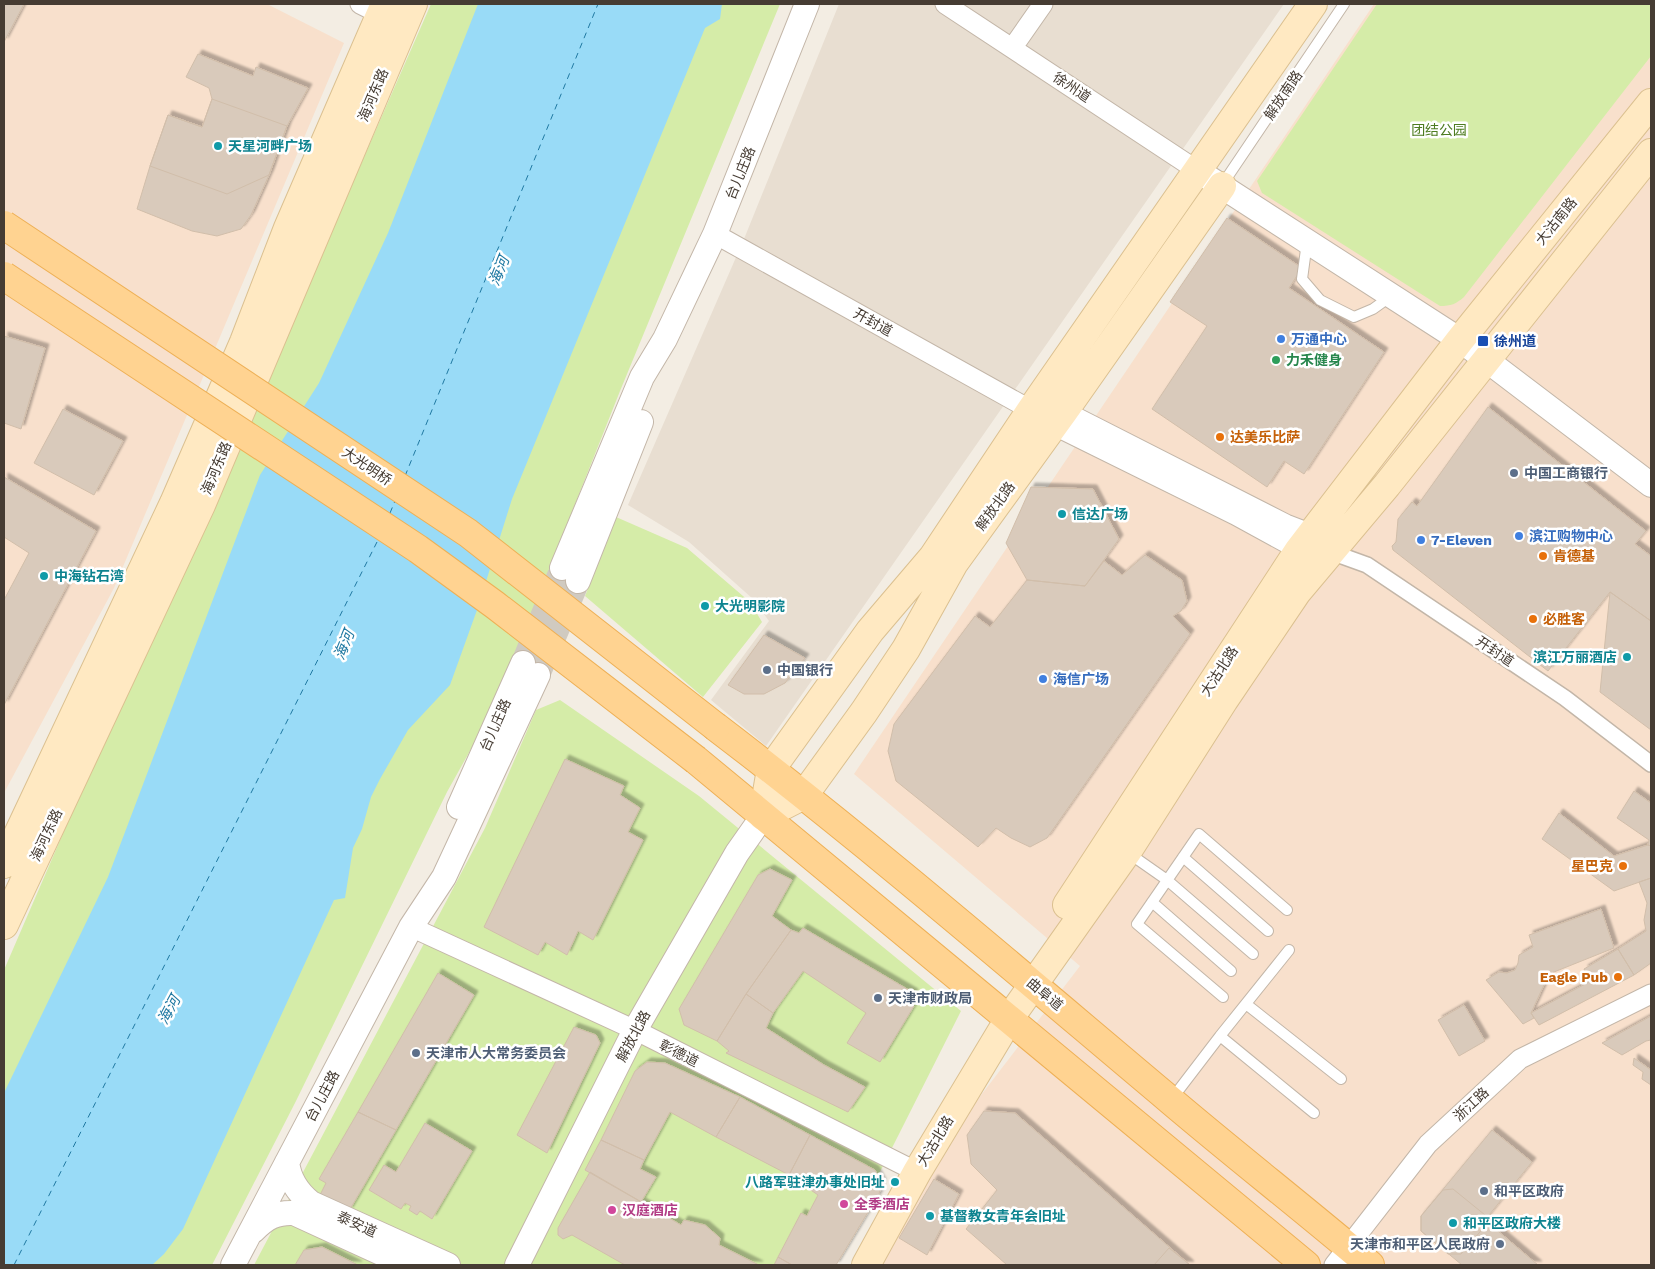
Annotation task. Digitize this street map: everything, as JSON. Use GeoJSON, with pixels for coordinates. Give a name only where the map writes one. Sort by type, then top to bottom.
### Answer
{"type":"FeatureCollection","features":[{"type":"Feature","properties":{"kind":"main road","name":"解放南路"},"geometry":{"type":"LineString","coordinates":[[1198,171],[1313,4]]}},
{"type":"Feature","properties":{"kind":"main road","name":"海河东路"},"geometry":{"type":"LineString","coordinates":[[4,864],[174,504],[244,342],[288,228],[388,10]]}},
{"type":"Feature","properties":{"kind":"main road","name":"海河东路"},"geometry":{"type":"LineString","coordinates":[[4,925],[201,505],[388,10]]}},
{"type":"Feature","properties":{"kind":"main road","name":"大沽南路"},"geometry":{"type":"LineString","coordinates":[[1460,340],[1651,103]]}},
{"type":"Feature","properties":{"kind":"main road"},"geometry":{"type":"LineString","coordinates":[[1486,359],[1651,154]]}},
{"type":"Feature","properties":{"kind":"main road","name":"解放北路"},"geometry":{"type":"LineString","coordinates":[[763,816],[771,769],[870,631],[933,557],[1031,410],[1198,171]]}},
{"type":"Feature","properties":{"kind":"main road","name":"解放北路"},"geometry":{"type":"LineString","coordinates":[[763,816],[804,795],[864,712],[906,649],[954,563],[1059,418],[1222,186]]}},
{"type":"Feature","properties":{"kind":"main road","name":"大光明桥"},"geometry":{"type":"LineString","coordinates":[[4,225],[468,533],[716,727]]}},
{"type":"Feature","properties":{"kind":"main road"},"geometry":{"type":"LineString","coordinates":[[4,276],[418,549],[496,605],[696,760],[1306,1265]]}},
{"type":"Feature","properties":{"kind":"main road","name":"大沽北路"},"geometry":{"type":"LineString","coordinates":[[866,1265],[917,1172],[1009,1019],[1027,978],[1306,542],[1460,340]]}},
{"type":"Feature","properties":{"kind":"main road","name":"大沽北路"},"geometry":{"type":"LineString","coordinates":[[1027,978],[1127,852],[1224,700],[1314,570],[1387,485],[1486,359]]}},
{"type":"Feature","properties":{"kind":"main road","name":"曲阜道"},"geometry":{"type":"LineString","coordinates":[[716,727],[804,795],[1027,978],[1171,1101],[1342,1256],[1370,1265]]}},
{"type":"Feature","properties":{"kind":"street","name":"台儿庄路"},"geometry":{"type":"LineString","coordinates":[[570,574],[655,386],[665,339],[715,234],[807,4]]}},
{"type":"Feature","properties":{"kind":"street","name":"徐州道"},"geometry":{"type":"LineString","coordinates":[[945,4],[1198,171]]}},
{"type":"Feature","properties":{"kind":"street"},"geometry":{"type":"LineString","coordinates":[[1013,48],[1043,4]]}},
{"type":"Feature","properties":{"kind":"street"},"geometry":{"type":"LineString","coordinates":[[1198,171],[1460,340],[1651,485]]}},
{"type":"Feature","properties":{"kind":"street","name":"开封道"},"geometry":{"type":"LineString","coordinates":[[715,234],[1031,410],[1059,418],[1286,524],[1306,542],[1368,565],[1565,698],[1651,764]]}},
{"type":"Feature","properties":{"kind":"street","name":"台儿庄路"},"geometry":{"type":"LineString","coordinates":[[233,1265],[411,927],[432,870],[530,669]]}},
{"type":"Feature","properties":{"kind":"street","name":"解放北路"},"geometry":{"type":"LineString","coordinates":[[517,1265],[635,1030],[737,852],[763,816]]}},
{"type":"Feature","properties":{"kind":"street","name":"彰德道"},"geometry":{"type":"LineString","coordinates":[[411,927],[635,1030],[917,1172]]}},
{"type":"Feature","properties":{"kind":"street","name":"浙江路"},"geometry":{"type":"LineString","coordinates":[[1342,1256],[1428,1144],[1520,1059],[1651,994]]}},
{"type":"Feature","properties":{"kind":"street","name":"泰安道"},"geometry":{"type":"LineString","coordinates":[[287,1162],[288,1174],[298,1190],[311,1203],[448,1265]]}},
{"type":"Feature","properties":{"kind":"street","name":"泰安道"},"geometry":{"type":"LineString","coordinates":[[250,1234],[270,1215],[294,1213],[408,1265]]}},
{"type":"Feature","properties":{"kind":"lane","name":"解放南路"},"geometry":{"type":"LineString","coordinates":[[1222,186],[1344,4]]}},
{"type":"Feature","properties":{"kind":"lane"},"geometry":{"type":"LineString","coordinates":[[1308,242],[1302,279],[1320,300],[1334,309],[1354,317],[1373,309],[1392,295]]}},
{"type":"Feature","properties":{"kind":"lane"},"geometry":{"type":"LineString","coordinates":[[1223,997],[1136,924],[1199,834],[1287,910]]}},
{"type":"Feature","properties":{"kind":"lane"},"geometry":{"type":"LineString","coordinates":[[1127,852],[1167,880],[1253,954]]}},
{"type":"Feature","properties":{"kind":"lane"},"geometry":{"type":"LineString","coordinates":[[1183,857],[1268,931]]}},
{"type":"Feature","properties":{"kind":"lane"},"geometry":{"type":"LineString","coordinates":[[1152,902],[1231,972]]}},
{"type":"Feature","properties":{"kind":"lane"},"geometry":{"type":"LineString","coordinates":[[1171,1101],[1289,950]]}},
{"type":"Feature","properties":{"kind":"lane"},"geometry":{"type":"LineString","coordinates":[[1246,1004],[1341,1079]]}},
{"type":"Feature","properties":{"kind":"lane"},"geometry":{"type":"LineString","coordinates":[[1220,1036],[1314,1114]]}},
{"type":"Feature","properties":{"kind":"shaded area"},"geometry":{"type":"Polygon","coordinates":[[[4,4],[267,4],[344,43],[114,588],[4,793],[4,4]]]}},
{"type":"Feature","properties":{"kind":"shaded area"},"geometry":{"type":"Polygon","coordinates":[[[839,4],[1284,4],[766,746],[711,700],[769,621],[753,599],[689,542],[628,505],[744,239],[839,4]]]}},
{"type":"Feature","properties":{"kind":"shaded area"},"geometry":{"type":"Polygon","coordinates":[[[1374,4],[1651,4],[1651,1265],[876,1265],[941,1155],[975,1103],[1080,966],[854,774],[1374,4]]]}},
{"type":"Feature","properties":{"kind":"green space"},"geometry":{"type":"Polygon","coordinates":[[[431,4],[780,4],[620,391],[495,706],[447,792],[296,1101],[212,1265],[4,1265],[4,970],[122,697],[318,262],[431,4]]]}},
{"type":"Feature","properties":{"kind":"green space","name":"团结公园"},"geometry":{"type":"Polygon","coordinates":[[[1377,4],[1651,4],[1651,56],[1464,297],[1450,305],[1440,306],[1262,193],[1257,181],[1377,4]]]}},
{"type":"Feature","properties":{"kind":"green space","name":"大光明影院"},"geometry":{"type":"Polygon","coordinates":[[[616,517],[687,548],[750,602],[762,622],[703,697],[585,596],[616,517]]]}},
{"type":"Feature","properties":{"kind":"green space"},"geometry":{"type":"Polygon","coordinates":[[[560,700],[699,796],[961,1011],[833,1265],[254,1265],[485,828],[536,710],[560,700]]]}},
{"type":"Feature","properties":{"kind":"water","name":"海河"},"geometry":{"type":"Polygon","coordinates":[[[478,4],[722,4],[720,19],[705,28],[512,499],[477,610],[450,685],[408,730],[371,797],[362,829],[353,848],[345,898],[334,900],[183,1229],[164,1254],[152,1265],[4,1265],[4,1093],[108,877],[260,475],[319,383],[388,233],[478,4]]]}},
{"type":"Feature","properties":{"kind":"building"},"geometry":{"type":"Polygon","coordinates":[[[4,4],[24,4],[4,42],[4,4]]]}},
{"type":"Feature","properties":{"kind":"building"},"geometry":{"type":"Polygon","coordinates":[[[198,54],[253,76],[256,67],[308,88],[287,126],[269,175],[251,215],[241,229],[217,236],[192,231],[137,209],[168,115],[202,127],[212,99],[209,88],[186,77],[198,54]]]}},
{"type":"Feature","properties":{"kind":"building","name":"天星河畔广场"},"geometry":{"type":"Polygon","coordinates":[[[212,99],[287,126],[269,175],[227,194],[150,166],[168,115],[202,127],[212,99]]]}},
{"type":"Feature","properties":{"kind":"building","name":"万通中心"},"geometry":{"type":"Polygon","coordinates":[[[1227,218],[1302,268],[1289,288],[1384,352],[1304,474],[1284,461],[1267,487],[1152,409],[1207,326],[1170,302],[1227,218]]]}},
{"type":"Feature","properties":{"kind":"building"},"geometry":{"type":"Polygon","coordinates":[[[4,336],[45,348],[21,429],[4,423],[4,336]]]}},
{"type":"Feature","properties":{"kind":"building","name":"滨江购物中心"},"geometry":{"type":"Polygon","coordinates":[[[1488,407],[1646,531],[1635,544],[1651,556],[1651,621],[1610,592],[1548,671],[1393,550],[1392,546],[1396,542],[1398,519],[1412,502],[1417,506],[1488,407]]]}},
{"type":"Feature","properties":{"kind":"building"},"geometry":{"type":"Polygon","coordinates":[[[63,409],[123,441],[94,495],[34,463],[63,409]]]}},
{"type":"Feature","properties":{"kind":"building","name":"中海钻石湾"},"geometry":{"type":"Polygon","coordinates":[[[4,477],[96,531],[4,705],[4,600],[29,553],[4,537],[4,477]]]}},
{"type":"Feature","properties":{"kind":"building","name":"信达广场"},"geometry":{"type":"Polygon","coordinates":[[[1031,487],[1093,489],[1119,539],[1085,586],[1027,580],[1006,543],[1031,487]]]}},
{"type":"Feature","properties":{"kind":"building","name":"海信广场"},"geometry":{"type":"Polygon","coordinates":[[[1145,555],[1182,580],[1187,601],[1181,611],[1173,616],[1190,634],[1047,838],[1030,847],[996,828],[978,847],[896,781],[888,751],[894,724],[975,616],[990,627],[1027,580],[1085,586],[1104,561],[1122,575],[1145,555]]]}},
{"type":"Feature","properties":{"kind":"building","name":"滨江万丽酒店"},"geometry":{"type":"Polygon","coordinates":[[[1610,592],[1651,621],[1651,730],[1600,692],[1610,592]]]}},
{"type":"Feature","properties":{"kind":"building","name":"中国银行"},"geometry":{"type":"Polygon","coordinates":[[[764,635],[805,658],[785,683],[764,694],[744,694],[728,685],[764,635]]]}},
{"type":"Feature","properties":{"kind":"building"},"geometry":{"type":"Polygon","coordinates":[[[565,759],[624,786],[620,795],[640,808],[628,832],[643,840],[593,940],[578,931],[567,955],[545,942],[538,955],[484,927],[565,759]]]}},
{"type":"Feature","properties":{"kind":"building"},"geometry":{"type":"Polygon","coordinates":[[[1634,791],[1651,803],[1651,846],[1648,845],[1649,840],[1617,818],[1634,791]]]}},
{"type":"Feature","properties":{"kind":"building"},"geometry":{"type":"Polygon","coordinates":[[[1559,813],[1614,856],[1648,845],[1651,846],[1651,878],[1614,891],[1542,839],[1559,813]]]}},
{"type":"Feature","properties":{"kind":"building"},"geometry":{"type":"Polygon","coordinates":[[[770,869],[792,880],[772,916],[791,930],[746,994],[717,1041],[684,1025],[679,1009],[758,875],[770,869]]]}},
{"type":"Feature","properties":{"kind":"building"},"geometry":{"type":"Polygon","coordinates":[[[1651,878],[1651,963],[1634,975],[1618,949],[1646,931],[1644,920],[1647,903],[1639,882],[1651,878]]]}},
{"type":"Feature","properties":{"kind":"building"},"geometry":{"type":"Polygon","coordinates":[[[1601,909],[1614,948],[1549,974],[1531,1013],[1534,1018],[1523,1024],[1486,980],[1499,972],[1507,973],[1515,970],[1519,955],[1533,947],[1529,935],[1601,909]]]}},
{"type":"Feature","properties":{"kind":"building","name":"天津市财政局"},"geometry":{"type":"Polygon","coordinates":[[[803,928],[914,993],[910,1002],[914,1006],[880,1062],[847,1043],[866,1013],[803,971],[773,1013],[746,994],[791,930],[799,933],[803,928]]]}},
{"type":"Feature","properties":{"kind":"building"},"geometry":{"type":"Polygon","coordinates":[[[1618,949],[1634,975],[1539,1025],[1531,1013],[1589,982],[1584,969],[1618,949]]]}},
{"type":"Feature","properties":{"kind":"building","name":"天津市人大常务委员会"},"geometry":{"type":"Polygon","coordinates":[[[438,973],[474,995],[396,1130],[358,1112],[438,973]]]}},
{"type":"Feature","properties":{"kind":"building"},"geometry":{"type":"Polygon","coordinates":[[[746,994],[773,1013],[766,1028],[824,1065],[865,1087],[848,1112],[726,1053],[729,1051],[717,1041],[746,994]]]}},
{"type":"Feature","properties":{"kind":"building"},"geometry":{"type":"Polygon","coordinates":[[[1464,1005],[1485,1041],[1459,1056],[1438,1020],[1464,1005]]]}},
{"type":"Feature","properties":{"kind":"building"},"geometry":{"type":"Polygon","coordinates":[[[1651,1016],[1651,1040],[1622,1055],[1602,1043],[1651,1016]]]}},
{"type":"Feature","properties":{"kind":"building"},"geometry":{"type":"Polygon","coordinates":[[[574,1027],[596,1035],[600,1043],[547,1153],[517,1135],[574,1027]]]}},
{"type":"Feature","properties":{"kind":"building"},"geometry":{"type":"Polygon","coordinates":[[[1634,1058],[1651,1070],[1651,1085],[1642,1079],[1643,1072],[1633,1065],[1634,1058]]]}},
{"type":"Feature","properties":{"kind":"building"},"geometry":{"type":"Polygon","coordinates":[[[647,1062],[665,1063],[740,1097],[716,1137],[670,1112],[644,1160],[601,1140],[635,1071],[647,1062]]]}},
{"type":"Feature","properties":{"kind":"building"},"geometry":{"type":"Polygon","coordinates":[[[740,1097],[810,1135],[789,1175],[716,1137],[740,1097]]]}},
{"type":"Feature","properties":{"kind":"building"},"geometry":{"type":"Polygon","coordinates":[[[984,1111],[1015,1113],[1190,1265],[1007,1265],[966,1229],[997,1190],[971,1164],[967,1135],[984,1111]]]}},
{"type":"Feature","properties":{"kind":"building"},"geometry":{"type":"Polygon","coordinates":[[[358,1112],[396,1130],[349,1211],[320,1195],[326,1183],[319,1179],[358,1112]]]}},
{"type":"Feature","properties":{"kind":"building"},"geometry":{"type":"Polygon","coordinates":[[[425,1123],[472,1151],[432,1219],[420,1211],[417,1215],[409,1210],[411,1206],[405,1203],[401,1209],[369,1190],[384,1165],[396,1172],[425,1123]]]}},
{"type":"Feature","properties":{"kind":"building"},"geometry":{"type":"Polygon","coordinates":[[[1492,1130],[1532,1162],[1485,1220],[1538,1265],[1462,1265],[1421,1231],[1421,1216],[1492,1130]]]}},
{"type":"Feature","properties":{"kind":"building","name":"全季酒店"},"geometry":{"type":"Polygon","coordinates":[[[810,1135],[875,1170],[882,1183],[879,1194],[836,1265],[792,1265],[778,1257],[801,1213],[807,1216],[818,1195],[789,1175],[810,1135]]]}},
{"type":"Feature","properties":{"kind":"building"},"geometry":{"type":"Polygon","coordinates":[[[601,1140],[644,1160],[640,1169],[656,1177],[641,1202],[585,1170],[601,1140]]]}},
{"type":"Feature","properties":{"kind":"building","name":"汉庭酒店"},"geometry":{"type":"Polygon","coordinates":[[[590,1172],[681,1225],[684,1220],[705,1225],[720,1238],[719,1245],[759,1265],[625,1265],[572,1235],[563,1239],[558,1235],[558,1228],[590,1172]]]}},
{"type":"Feature","properties":{"kind":"building","name":"基督教女青年会旧址"},"geometry":{"type":"Polygon","coordinates":[[[934,1179],[959,1194],[927,1255],[899,1238],[934,1179]]]}},
{"type":"Feature","properties":{"kind":"building","name":"和平区政府大楼"},"geometry":{"type":"Polygon","coordinates":[[[1453,1189],[1485,1215],[1485,1226],[1461,1254],[1448,1254],[1421,1231],[1421,1216],[1443,1190],[1453,1189]]]}},
{"type":"Feature","properties":{"kind":"building"},"geometry":{"type":"Polygon","coordinates":[[[322,1247],[358,1265],[295,1265],[304,1250],[322,1247]]]}},
{"type":"Feature","properties":{"kind":"building"},"geometry":{"type":"Polygon","coordinates":[[[1169,1248],[1190,1265],[1154,1265],[1169,1248]]]}},
{"type":"Feature","properties":{"kind":"building"},"geometry":{"type":"Polygon","coordinates":[[[778,1257],[792,1265],[774,1265],[778,1257]]]}},
{"type":"Feature","properties":{"kind":"ferry route"},"geometry":{"type":"LineString","coordinates":[[405,476],[598,4]]}},
{"type":"Feature","properties":{"kind":"ferry route"},"geometry":{"type":"LineString","coordinates":[[390,513],[395,501]]}},
{"type":"Feature","properties":{"kind":"ferry route"},"geometry":{"type":"LineString","coordinates":[[14,1265],[378,540]]}},
{"type":"Feature","properties":{"kind":"tunnel"},"geometry":{"type":"LineString","coordinates":[[523,663],[562,568]]}},
{"type":"Feature","properties":{"kind":"tunnel"},"geometry":{"type":"LineString","coordinates":[[538,675],[578,581]]}},
{"type":"Feature","properties":{"kind":"place","name":"天星河畔广场"},"geometry":{"type":"Point","coordinates":[218,146]}},
{"type":"Feature","properties":{"kind":"place","name":"万通中心"},"geometry":{"type":"Point","coordinates":[1281,339]}},
{"type":"Feature","properties":{"kind":"place","name":"徐州道"},"geometry":{"type":"Point","coordinates":[1483,341]}},
{"type":"Feature","properties":{"kind":"place","name":"力禾健身"},"geometry":{"type":"Point","coordinates":[1276,360]}},
{"type":"Feature","properties":{"kind":"place","name":"达美乐比萨"},"geometry":{"type":"Point","coordinates":[1220,437]}},
{"type":"Feature","properties":{"kind":"place","name":"中国工商银行"},"geometry":{"type":"Point","coordinates":[1514,473]}},
{"type":"Feature","properties":{"kind":"place","name":"信达广场"},"geometry":{"type":"Point","coordinates":[1062,514]}},
{"type":"Feature","properties":{"kind":"place","name":"滨江购物中心"},"geometry":{"type":"Point","coordinates":[1519,536]}},
{"type":"Feature","properties":{"kind":"place","name":"7-Eleven"},"geometry":{"type":"Point","coordinates":[1421,540]}},
{"type":"Feature","properties":{"kind":"place","name":"肯德基"},"geometry":{"type":"Point","coordinates":[1543,556]}},
{"type":"Feature","properties":{"kind":"place","name":"中海钻石湾"},"geometry":{"type":"Point","coordinates":[44,576]}},
{"type":"Feature","properties":{"kind":"place","name":"大光明影院"},"geometry":{"type":"Point","coordinates":[705,606]}},
{"type":"Feature","properties":{"kind":"place","name":"必胜客"},"geometry":{"type":"Point","coordinates":[1533,619]}},
{"type":"Feature","properties":{"kind":"place","name":"滨江万丽酒店"},"geometry":{"type":"Point","coordinates":[1627,657]}},
{"type":"Feature","properties":{"kind":"place","name":"中国银行"},"geometry":{"type":"Point","coordinates":[767,670]}},
{"type":"Feature","properties":{"kind":"place","name":"海信广场"},"geometry":{"type":"Point","coordinates":[1043,679]}},
{"type":"Feature","properties":{"kind":"place","name":"星巴克"},"geometry":{"type":"Point","coordinates":[1623,866]}},
{"type":"Feature","properties":{"kind":"place","name":"Eagle Pub"},"geometry":{"type":"Point","coordinates":[1618,977]}},
{"type":"Feature","properties":{"kind":"place","name":"天津市财政局"},"geometry":{"type":"Point","coordinates":[878,998]}},
{"type":"Feature","properties":{"kind":"place","name":"天津市人大常务委员会"},"geometry":{"type":"Point","coordinates":[416,1053]}},
{"type":"Feature","properties":{"kind":"place","name":"八路军驻津办事处旧址"},"geometry":{"type":"Point","coordinates":[895,1182]}},
{"type":"Feature","properties":{"kind":"place","name":"和平区政府"},"geometry":{"type":"Point","coordinates":[1484,1191]}},
{"type":"Feature","properties":{"kind":"place","name":"全季酒店"},"geometry":{"type":"Point","coordinates":[844,1204]}},
{"type":"Feature","properties":{"kind":"place","name":"汉庭酒店"},"geometry":{"type":"Point","coordinates":[612,1210]}},
{"type":"Feature","properties":{"kind":"place","name":"基督教女青年会旧址"},"geometry":{"type":"Point","coordinates":[930,1216]}},
{"type":"Feature","properties":{"kind":"place","name":"和平区政府大楼"},"geometry":{"type":"Point","coordinates":[1453,1223]}},
{"type":"Feature","properties":{"kind":"place","name":"天津市和平区人民政府"},"geometry":{"type":"Point","coordinates":[1500,1244]}}]}
